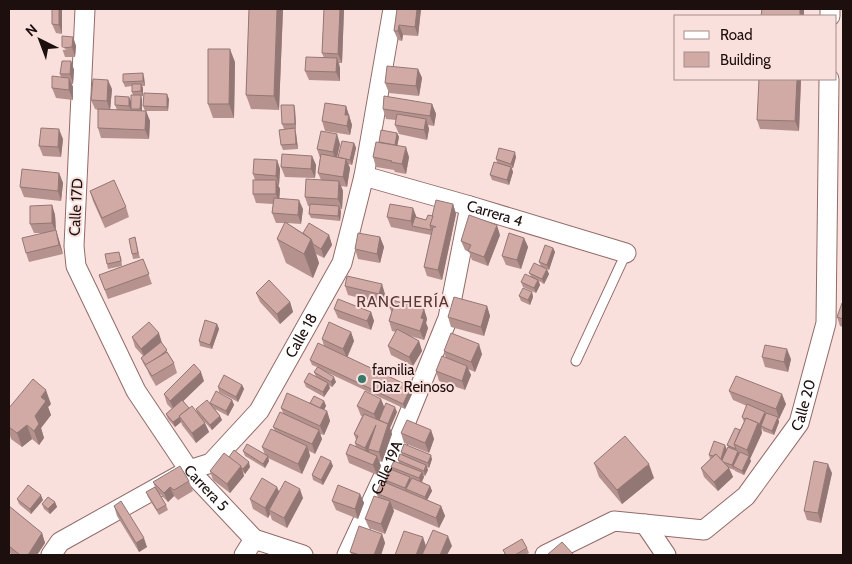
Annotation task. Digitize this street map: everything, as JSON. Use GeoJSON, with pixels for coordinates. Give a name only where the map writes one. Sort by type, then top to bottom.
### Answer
{"type":"FeatureCollection","features":[{"type":"Feature","properties":{"kind":"street","name":"Calle 17D"},"geometry":{"type":"LineString","coordinates":[[86,9],[74,246],[76,266],[136,391]]}},
{"type":"Feature","properties":{"kind":"street","name":"Calle 18"},"geometry":{"type":"LineString","coordinates":[[51,555],[60,542],[189,470],[211,463],[258,411],[342,263],[364,176],[393,9]]}},
{"type":"Feature","properties":{"kind":"street","name":"Calle 20"},"geometry":{"type":"LineString","coordinates":[[545,555],[614,521],[704,530],[746,496],[799,423],[826,323],[830,80]]}},
{"type":"Feature","properties":{"kind":"street","name":"Carrera 4"},"geometry":{"type":"LineString","coordinates":[[364,176],[626,253]]}},
{"type":"Feature","properties":{"kind":"street","name":"Calle 19A"},"geometry":{"type":"LineString","coordinates":[[347,555],[385,473],[448,318],[470,206]]}},
{"type":"Feature","properties":{"kind":"street","name":"Carrera 5"},"geometry":{"type":"LineString","coordinates":[[136,391],[189,470],[254,539],[303,555]]}},
{"type":"Feature","properties":{"kind":"street"},"geometry":{"type":"LineString","coordinates":[[645,524],[666,555]]}},
{"type":"Feature","properties":{"kind":"street"},"geometry":{"type":"LineString","coordinates":[[244,555],[254,539]]}},
{"type":"Feature","properties":{"kind":"lane"},"geometry":{"type":"LineString","coordinates":[[576,361],[626,253]]}},
{"type":"Feature","properties":{"kind":"building"},"geometry":{"type":"Polygon","coordinates":[[[52,9],[59,9],[59,25],[52,24],[52,9]]]}},
{"type":"Feature","properties":{"kind":"building"},"geometry":{"type":"Polygon","coordinates":[[[249,9],[277,9],[274,96],[246,95],[249,9]]]}},
{"type":"Feature","properties":{"kind":"building"},"geometry":{"type":"Polygon","coordinates":[[[324,9],[340,9],[338,54],[322,53],[324,9]]]}},
{"type":"Feature","properties":{"kind":"building"},"geometry":{"type":"Polygon","coordinates":[[[397,9],[417,9],[415,27],[399,25],[398,31],[394,31],[397,9]]]}},
{"type":"Feature","properties":{"kind":"building"},"geometry":{"type":"Polygon","coordinates":[[[762,9],[800,9],[800,15],[761,15],[762,9]]]}},
{"type":"Feature","properties":{"kind":"building"},"geometry":{"type":"Polygon","coordinates":[[[62,36],[73,37],[72,47],[62,48],[62,36]]]}},
{"type":"Feature","properties":{"kind":"building"},"geometry":{"type":"Polygon","coordinates":[[[208,49],[230,49],[229,104],[208,104],[208,49]]]}},
{"type":"Feature","properties":{"kind":"building"},"geometry":{"type":"Polygon","coordinates":[[[306,57],[337,58],[336,72],[305,71],[306,57]]]}},
{"type":"Feature","properties":{"kind":"building"},"geometry":{"type":"Polygon","coordinates":[[[62,61],[71,61],[70,74],[60,74],[62,61]]]}},
{"type":"Feature","properties":{"kind":"building"},"geometry":{"type":"Polygon","coordinates":[[[387,66],[418,69],[416,86],[385,83],[387,66]]]}},
{"type":"Feature","properties":{"kind":"building"},"geometry":{"type":"Polygon","coordinates":[[[143,73],[143,81],[123,82],[123,74],[143,73]]]}},
{"type":"Feature","properties":{"kind":"building"},"geometry":{"type":"Polygon","coordinates":[[[52,76],[69,78],[69,90],[52,88],[52,76]]]}},
{"type":"Feature","properties":{"kind":"building"},"geometry":{"type":"Polygon","coordinates":[[[93,79],[108,80],[107,101],[91,100],[93,79]]]}},
{"type":"Feature","properties":{"kind":"building"},"geometry":{"type":"Polygon","coordinates":[[[759,80],[797,80],[795,121],[757,120],[759,80]]]}},
{"type":"Feature","properties":{"kind":"building"},"geometry":{"type":"Polygon","coordinates":[[[132,84],[141,84],[141,91],[132,92],[132,84]]]}},
{"type":"Feature","properties":{"kind":"building"},"geometry":{"type":"Polygon","coordinates":[[[144,93],[167,94],[167,107],[143,106],[144,93]]]}},
{"type":"Feature","properties":{"kind":"building"},"geometry":{"type":"Polygon","coordinates":[[[131,95],[141,95],[140,109],[131,109],[131,95]]]}},
{"type":"Feature","properties":{"kind":"building"},"geometry":{"type":"Polygon","coordinates":[[[115,96],[129,97],[129,106],[115,105],[115,96]]]}},
{"type":"Feature","properties":{"kind":"building"},"geometry":{"type":"Polygon","coordinates":[[[384,96],[432,104],[430,116],[383,109],[384,96]]]}},
{"type":"Feature","properties":{"kind":"building"},"geometry":{"type":"Polygon","coordinates":[[[325,103],[346,106],[345,115],[349,115],[347,126],[322,121],[325,103]]]}},
{"type":"Feature","properties":{"kind":"building"},"geometry":{"type":"Polygon","coordinates":[[[281,105],[294,105],[295,124],[282,124],[281,105]]]}},
{"type":"Feature","properties":{"kind":"building"},"geometry":{"type":"Polygon","coordinates":[[[98,109],[146,111],[145,130],[98,128],[98,109]]]}},
{"type":"Feature","properties":{"kind":"building"},"geometry":{"type":"Polygon","coordinates":[[[397,114],[426,119],[424,130],[395,125],[397,114]]]}},
{"type":"Feature","properties":{"kind":"building"},"geometry":{"type":"Polygon","coordinates":[[[41,128],[59,129],[58,147],[39,146],[41,128]]]}},
{"type":"Feature","properties":{"kind":"building"},"geometry":{"type":"Polygon","coordinates":[[[295,128],[296,144],[281,145],[279,130],[295,128]]]}},
{"type":"Feature","properties":{"kind":"building"},"geometry":{"type":"Polygon","coordinates":[[[381,130],[397,133],[395,145],[379,142],[381,130]]]}},
{"type":"Feature","properties":{"kind":"building"},"geometry":{"type":"Polygon","coordinates":[[[321,131],[337,134],[333,152],[317,149],[321,131]]]}},
{"type":"Feature","properties":{"kind":"building"},"geometry":{"type":"Polygon","coordinates":[[[342,141],[354,143],[350,160],[338,157],[342,141]]]}},
{"type":"Feature","properties":{"kind":"building"},"geometry":{"type":"Polygon","coordinates":[[[376,142],[406,147],[402,164],[373,157],[376,142]]]}},
{"type":"Feature","properties":{"kind":"building"},"geometry":{"type":"Polygon","coordinates":[[[499,148],[515,152],[511,164],[496,159],[499,148]]]}},
{"type":"Feature","properties":{"kind":"building"},"geometry":{"type":"Polygon","coordinates":[[[282,154],[312,156],[311,169],[281,167],[282,154]]]}},
{"type":"Feature","properties":{"kind":"building"},"geometry":{"type":"Polygon","coordinates":[[[321,154],[346,159],[343,177],[318,173],[321,154]]]}},
{"type":"Feature","properties":{"kind":"building"},"geometry":{"type":"Polygon","coordinates":[[[254,159],[277,160],[276,176],[253,174],[254,159]]]}},
{"type":"Feature","properties":{"kind":"building"},"geometry":{"type":"Polygon","coordinates":[[[494,162],[511,167],[507,180],[490,175],[494,162]]]}},
{"type":"Feature","properties":{"kind":"building"},"geometry":{"type":"Polygon","coordinates":[[[22,169],[59,173],[58,191],[20,187],[22,169]]]}},
{"type":"Feature","properties":{"kind":"building"},"geometry":{"type":"Polygon","coordinates":[[[306,179],[339,181],[338,199],[305,197],[306,179]]]}},
{"type":"Feature","properties":{"kind":"building"},"geometry":{"type":"Polygon","coordinates":[[[114,180],[126,207],[102,218],[90,191],[114,180]]]}},
{"type":"Feature","properties":{"kind":"building"},"geometry":{"type":"Polygon","coordinates":[[[253,180],[276,180],[276,194],[253,194],[253,180]]]}},
{"type":"Feature","properties":{"kind":"building"},"geometry":{"type":"Polygon","coordinates":[[[274,198],[299,200],[298,215],[272,213],[274,198]]]}},
{"type":"Feature","properties":{"kind":"building"},"geometry":{"type":"Polygon","coordinates":[[[436,200],[453,204],[438,270],[424,267],[433,227],[436,227],[430,225],[436,200]]]}},
{"type":"Feature","properties":{"kind":"building"},"geometry":{"type":"Polygon","coordinates":[[[310,204],[339,206],[338,216],[309,214],[310,204]]]}},
{"type":"Feature","properties":{"kind":"building"},"geometry":{"type":"Polygon","coordinates":[[[390,204],[413,208],[411,221],[387,217],[390,204]]]}},
{"type":"Feature","properties":{"kind":"building"},"geometry":{"type":"Polygon","coordinates":[[[52,205],[52,223],[30,224],[30,206],[52,205]]]}},
{"type":"Feature","properties":{"kind":"building"},"geometry":{"type":"Polygon","coordinates":[[[428,215],[433,216],[430,225],[431,230],[412,226],[415,217],[426,220],[428,215]]]}},
{"type":"Feature","properties":{"kind":"building"},"geometry":{"type":"Polygon","coordinates":[[[469,215],[497,225],[484,257],[468,251],[471,245],[461,241],[469,215]]]}},
{"type":"Feature","properties":{"kind":"building"},"geometry":{"type":"Polygon","coordinates":[[[285,222],[311,239],[304,254],[277,239],[285,222]]]}},
{"type":"Feature","properties":{"kind":"building"},"geometry":{"type":"Polygon","coordinates":[[[309,223],[329,235],[321,249],[313,244],[311,239],[303,233],[309,223]]]}},
{"type":"Feature","properties":{"kind":"building"},"geometry":{"type":"Polygon","coordinates":[[[56,230],[59,245],[26,253],[22,238],[56,230]]]}},
{"type":"Feature","properties":{"kind":"building"},"geometry":{"type":"Polygon","coordinates":[[[358,233],[380,237],[377,254],[355,249],[358,233]]]}},
{"type":"Feature","properties":{"kind":"building"},"geometry":{"type":"Polygon","coordinates":[[[509,233],[524,238],[517,260],[502,256],[509,233]]]}},
{"type":"Feature","properties":{"kind":"building"},"geometry":{"type":"Polygon","coordinates":[[[135,237],[138,253],[132,254],[129,239],[135,237]]]}},
{"type":"Feature","properties":{"kind":"building"},"geometry":{"type":"Polygon","coordinates":[[[545,245],[553,248],[547,265],[539,262],[545,245]]]}},
{"type":"Feature","properties":{"kind":"building"},"geometry":{"type":"Polygon","coordinates":[[[119,252],[121,261],[107,264],[105,254],[119,252]]]}},
{"type":"Feature","properties":{"kind":"building"},"geometry":{"type":"Polygon","coordinates":[[[143,259],[149,274],[105,290],[99,275],[143,259]]]}},
{"type":"Feature","properties":{"kind":"building"},"geometry":{"type":"Polygon","coordinates":[[[534,263],[547,269],[542,279],[529,273],[534,263]]]}},
{"type":"Feature","properties":{"kind":"building"},"geometry":{"type":"Polygon","coordinates":[[[525,274],[538,280],[534,288],[521,282],[525,274]]]}},
{"type":"Feature","properties":{"kind":"building"},"geometry":{"type":"Polygon","coordinates":[[[347,276],[382,284],[379,294],[345,286],[347,276]]]}},
{"type":"Feature","properties":{"kind":"building"},"geometry":{"type":"Polygon","coordinates":[[[269,280],[290,302],[277,314],[256,293],[269,280]]]}},
{"type":"Feature","properties":{"kind":"building"},"geometry":{"type":"Polygon","coordinates":[[[523,288],[532,292],[528,300],[519,296],[523,288]]]}},
{"type":"Feature","properties":{"kind":"building"},"geometry":{"type":"Polygon","coordinates":[[[454,297],[487,306],[481,327],[448,317],[454,297]]]}},
{"type":"Feature","properties":{"kind":"building"},"geometry":{"type":"Polygon","coordinates":[[[338,299],[371,312],[367,321],[334,309],[338,299]]]}},
{"type":"Feature","properties":{"kind":"building"},"geometry":{"type":"Polygon","coordinates":[[[392,300],[424,309],[421,318],[424,319],[420,331],[389,321],[393,308],[389,307],[392,300]]]}},
{"type":"Feature","properties":{"kind":"building"},"geometry":{"type":"Polygon","coordinates":[[[843,303],[843,319],[837,317],[843,303]]]}},
{"type":"Feature","properties":{"kind":"building"},"geometry":{"type":"Polygon","coordinates":[[[205,320],[217,324],[210,345],[199,341],[205,320]]]}},
{"type":"Feature","properties":{"kind":"building"},"geometry":{"type":"Polygon","coordinates":[[[149,322],[159,333],[141,349],[132,337],[149,322]]]}},
{"type":"Feature","properties":{"kind":"building"},"geometry":{"type":"Polygon","coordinates":[[[329,322],[351,332],[343,349],[322,339],[329,322]]]}},
{"type":"Feature","properties":{"kind":"building"},"geometry":{"type":"Polygon","coordinates":[[[397,329],[419,341],[409,357],[388,346],[397,329]]]}},
{"type":"Feature","properties":{"kind":"building"},"geometry":{"type":"Polygon","coordinates":[[[451,333],[479,344],[471,362],[444,351],[451,333]]]}},
{"type":"Feature","properties":{"kind":"building"},"geometry":{"type":"Polygon","coordinates":[[[161,342],[167,350],[146,365],[141,358],[161,342]]]}},
{"type":"Feature","properties":{"kind":"building","name":"familia Diaz Reinoso"},"geometry":{"type":"Polygon","coordinates":[[[318,343],[411,387],[403,404],[310,360],[318,343]]]}},
{"type":"Feature","properties":{"kind":"building"},"geometry":{"type":"Polygon","coordinates":[[[765,345],[787,349],[784,362],[762,357],[765,345]]]}},
{"type":"Feature","properties":{"kind":"building"},"geometry":{"type":"Polygon","coordinates":[[[167,352],[174,363],[152,376],[145,365],[167,352]]]}},
{"type":"Feature","properties":{"kind":"building"},"geometry":{"type":"Polygon","coordinates":[[[442,356],[467,366],[462,381],[436,371],[442,356]]]}},
{"type":"Feature","properties":{"kind":"building"},"geometry":{"type":"Polygon","coordinates":[[[194,364],[201,372],[170,401],[164,394],[194,364]]]}},
{"type":"Feature","properties":{"kind":"building"},"geometry":{"type":"Polygon","coordinates":[[[318,367],[334,377],[331,382],[314,372],[318,367]]]}},
{"type":"Feature","properties":{"kind":"building"},"geometry":{"type":"Polygon","coordinates":[[[309,373],[328,383],[323,392],[304,382],[309,373]]]}},
{"type":"Feature","properties":{"kind":"building"},"geometry":{"type":"Polygon","coordinates":[[[224,375],[242,385],[236,397],[218,387],[224,375]]]}},
{"type":"Feature","properties":{"kind":"building"},"geometry":{"type":"Polygon","coordinates":[[[736,376],[782,394],[776,409],[729,391],[736,376]]]}},
{"type":"Feature","properties":{"kind":"building"},"geometry":{"type":"Polygon","coordinates":[[[33,379],[46,390],[41,397],[46,401],[35,416],[39,424],[34,431],[27,425],[17,433],[9,427],[9,408],[33,379]]]}},
{"type":"Feature","properties":{"kind":"building"},"geometry":{"type":"Polygon","coordinates":[[[216,391],[232,400],[226,411],[210,403],[216,391]]]}},
{"type":"Feature","properties":{"kind":"building"},"geometry":{"type":"Polygon","coordinates":[[[365,391],[381,399],[374,414],[357,406],[365,391]]]}},
{"type":"Feature","properties":{"kind":"building"},"geometry":{"type":"Polygon","coordinates":[[[287,393],[327,411],[320,426],[281,408],[287,393]]]}},
{"type":"Feature","properties":{"kind":"building"},"geometry":{"type":"Polygon","coordinates":[[[314,396],[324,401],[320,408],[310,403],[314,396]]]}},
{"type":"Feature","properties":{"kind":"building"},"geometry":{"type":"Polygon","coordinates":[[[182,400],[189,408],[173,422],[166,414],[182,400]]]}},
{"type":"Feature","properties":{"kind":"building"},"geometry":{"type":"Polygon","coordinates":[[[207,400],[220,416],[210,425],[196,409],[207,400]]]}},
{"type":"Feature","properties":{"kind":"building"},"geometry":{"type":"Polygon","coordinates":[[[386,403],[395,407],[388,424],[379,420],[386,403]]]}},
{"type":"Feature","properties":{"kind":"building"},"geometry":{"type":"Polygon","coordinates":[[[747,404],[765,412],[759,425],[742,417],[747,404]]]}},
{"type":"Feature","properties":{"kind":"building"},"geometry":{"type":"Polygon","coordinates":[[[192,406],[205,423],[192,433],[179,416],[192,406]]]}},
{"type":"Feature","properties":{"kind":"building"},"geometry":{"type":"Polygon","coordinates":[[[280,412],[319,430],[312,444],[273,427],[280,412]]]}},
{"type":"Feature","properties":{"kind":"building"},"geometry":{"type":"Polygon","coordinates":[[[766,413],[778,417],[772,431],[761,426],[766,413]]]}},
{"type":"Feature","properties":{"kind":"building"},"geometry":{"type":"Polygon","coordinates":[[[364,414],[388,424],[379,452],[368,449],[376,425],[365,448],[355,443],[358,436],[354,434],[364,414]]]}},
{"type":"Feature","properties":{"kind":"building"},"geometry":{"type":"Polygon","coordinates":[[[746,418],[758,423],[747,450],[734,444],[746,418]]]}},
{"type":"Feature","properties":{"kind":"building"},"geometry":{"type":"Polygon","coordinates":[[[407,420],[431,430],[425,443],[401,433],[407,420]]]}},
{"type":"Feature","properties":{"kind":"building"},"geometry":{"type":"Polygon","coordinates":[[[735,428],[740,430],[734,444],[736,449],[727,445],[735,428]]]}},
{"type":"Feature","properties":{"kind":"building"},"geometry":{"type":"Polygon","coordinates":[[[271,429],[307,446],[298,464],[262,447],[271,429]]]}},
{"type":"Feature","properties":{"kind":"building"},"geometry":{"type":"Polygon","coordinates":[[[625,436],[649,464],[617,490],[594,463],[625,436]]]}},
{"type":"Feature","properties":{"kind":"building"},"geometry":{"type":"Polygon","coordinates":[[[714,441],[725,445],[721,459],[716,454],[713,456],[709,455],[714,441]]]}},
{"type":"Feature","properties":{"kind":"building"},"geometry":{"type":"Polygon","coordinates":[[[247,444],[268,456],[263,464],[243,451],[247,444]]]}},
{"type":"Feature","properties":{"kind":"building"},"geometry":{"type":"Polygon","coordinates":[[[350,444],[377,456],[373,465],[346,454],[350,444]]]}},
{"type":"Feature","properties":{"kind":"building"},"geometry":{"type":"Polygon","coordinates":[[[404,444],[431,455],[428,463],[401,452],[404,444]]]}},
{"type":"Feature","properties":{"kind":"building"},"geometry":{"type":"Polygon","coordinates":[[[728,447],[738,451],[732,465],[722,460],[728,447]]]}},
{"type":"Feature","properties":{"kind":"building"},"geometry":{"type":"Polygon","coordinates":[[[234,450],[249,462],[243,469],[229,457],[234,450]]]}},
{"type":"Feature","properties":{"kind":"building"},"geometry":{"type":"Polygon","coordinates":[[[740,452],[749,456],[742,471],[733,466],[740,452]]]}},
{"type":"Feature","properties":{"kind":"building"},"geometry":{"type":"Polygon","coordinates":[[[224,453],[241,466],[227,484],[210,471],[224,453]]]}},
{"type":"Feature","properties":{"kind":"building"},"geometry":{"type":"Polygon","coordinates":[[[400,454],[426,465],[424,471],[398,460],[400,454]]]}},
{"type":"Feature","properties":{"kind":"building"},"geometry":{"type":"Polygon","coordinates":[[[716,454],[729,468],[714,482],[701,468],[716,454]]]}},
{"type":"Feature","properties":{"kind":"building"},"geometry":{"type":"Polygon","coordinates":[[[321,456],[331,461],[321,480],[312,475],[321,456]]]}},
{"type":"Feature","properties":{"kind":"building"},"geometry":{"type":"Polygon","coordinates":[[[394,461],[422,472],[419,478],[391,467],[394,461]]]}},
{"type":"Feature","properties":{"kind":"building"},"geometry":{"type":"Polygon","coordinates":[[[814,461],[828,464],[818,513],[804,511],[814,461]]]}},
{"type":"Feature","properties":{"kind":"building"},"geometry":{"type":"Polygon","coordinates":[[[180,466],[189,481],[174,490],[170,487],[164,493],[153,482],[180,466]]]}},
{"type":"Feature","properties":{"kind":"building"},"geometry":{"type":"Polygon","coordinates":[[[390,469],[410,477],[405,488],[385,480],[390,469]]]}},
{"type":"Feature","properties":{"kind":"building"},"geometry":{"type":"Polygon","coordinates":[[[262,478],[277,487],[265,508],[250,499],[262,478]]]}},
{"type":"Feature","properties":{"kind":"building"},"geometry":{"type":"Polygon","coordinates":[[[412,478],[430,486],[425,497],[406,489],[412,478]]]}},
{"type":"Feature","properties":{"kind":"building"},"geometry":{"type":"Polygon","coordinates":[[[285,481],[300,489],[284,518],[269,510],[285,481]]]}},
{"type":"Feature","properties":{"kind":"building"},"geometry":{"type":"Polygon","coordinates":[[[382,481],[441,506],[436,518],[376,493],[382,481]]]}},
{"type":"Feature","properties":{"kind":"building"},"geometry":{"type":"Polygon","coordinates":[[[28,485],[41,495],[30,509],[17,499],[28,485]]]}},
{"type":"Feature","properties":{"kind":"building"},"geometry":{"type":"Polygon","coordinates":[[[338,485],[360,494],[355,509],[332,501],[338,485]]]}},
{"type":"Feature","properties":{"kind":"building"},"geometry":{"type":"Polygon","coordinates":[[[155,487],[166,505],[157,510],[146,492],[155,487]]]}},
{"type":"Feature","properties":{"kind":"building"},"geometry":{"type":"Polygon","coordinates":[[[374,496],[390,501],[381,524],[365,519],[374,496]]]}},
{"type":"Feature","properties":{"kind":"building"},"geometry":{"type":"Polygon","coordinates":[[[48,497],[55,502],[48,509],[42,504],[48,497]]]}},
{"type":"Feature","properties":{"kind":"building"},"geometry":{"type":"Polygon","coordinates":[[[121,501],[144,538],[136,543],[114,506],[121,501]]]}},
{"type":"Feature","properties":{"kind":"building"},"geometry":{"type":"Polygon","coordinates":[[[9,506],[42,533],[28,555],[20,555],[9,546],[9,506]]]}},
{"type":"Feature","properties":{"kind":"building"},"geometry":{"type":"Polygon","coordinates":[[[359,526],[382,534],[374,555],[360,555],[350,552],[359,526]]]}},
{"type":"Feature","properties":{"kind":"building"},"geometry":{"type":"Polygon","coordinates":[[[433,530],[448,536],[440,555],[422,555],[433,530]]]}},
{"type":"Feature","properties":{"kind":"building"},"geometry":{"type":"Polygon","coordinates":[[[404,531],[423,537],[416,555],[395,555],[404,531]]]}},
{"type":"Feature","properties":{"kind":"building"},"geometry":{"type":"Polygon","coordinates":[[[522,539],[527,548],[515,555],[506,555],[503,550],[522,539]]]}},
{"type":"Feature","properties":{"kind":"building"},"geometry":{"type":"Polygon","coordinates":[[[562,542],[574,555],[547,555],[562,542]]]}},
{"type":"Feature","properties":{"kind":"place","name":"familia Diaz Reinoso"},"geometry":{"type":"Point","coordinates":[362,379]}},
{"type":"Feature","properties":{"kind":"district","name":"RANCHERÍA"},"geometry":{"type":"Point","coordinates":[403,301]}}]}
